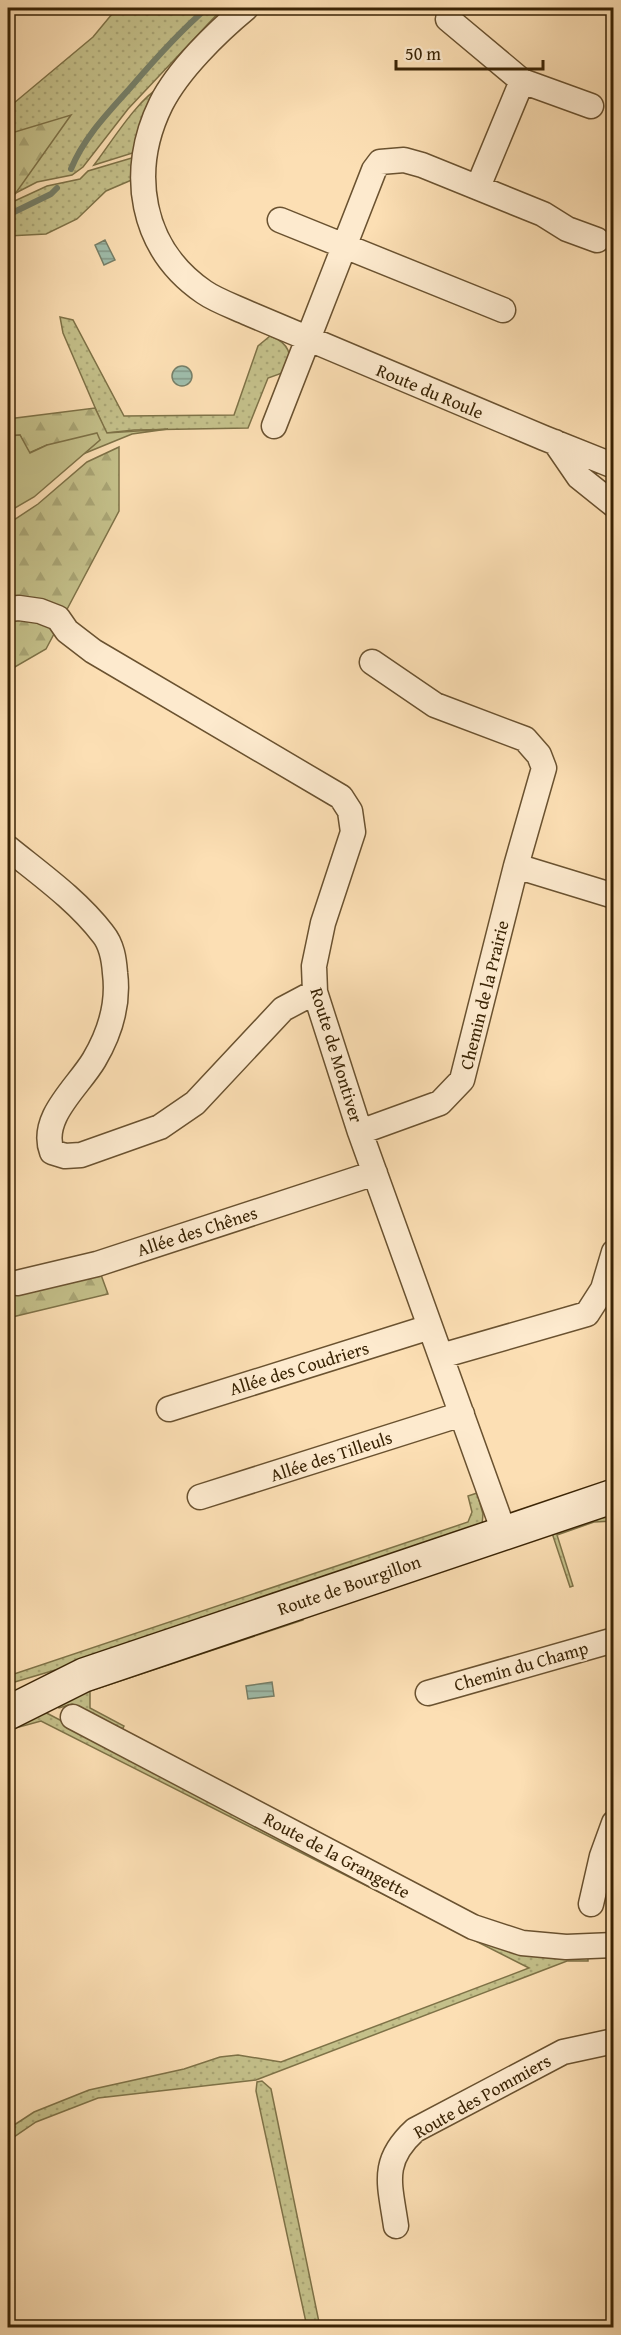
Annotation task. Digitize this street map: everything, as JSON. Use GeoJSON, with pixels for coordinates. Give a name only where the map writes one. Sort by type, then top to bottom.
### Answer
{"type":"FeatureCollection","features":[{"type":"Feature","properties":{"kind":"main road","name":"Route de Bourgillon"},"geometry":{"type":"LineString","coordinates":[[8,1713],[84,1675],[614,1496]]}},
{"type":"Feature","properties":{"kind":"main road","name":"Route de Bourgillon"},"geometry":{"type":"LineString","coordinates":[[8,1692],[50,1677],[84,1675]]}},
{"type":"Feature","properties":{"kind":"street","name":"Route du Roule"},"geometry":{"type":"LineString","coordinates":[[246,8],[202,49],[162,102],[146,150],[144,194],[148,220],[160,246],[176,267],[204,292],[306,338],[614,466]]}},
{"type":"Feature","properties":{"kind":"street"},"geometry":{"type":"LineString","coordinates":[[448,20],[522,81],[591,106]]}},
{"type":"Feature","properties":{"kind":"street"},"geometry":{"type":"LineString","coordinates":[[478,187],[522,81]]}},
{"type":"Feature","properties":{"kind":"street"},"geometry":{"type":"LineString","coordinates":[[274,426],[306,338],[374,170],[380,162],[404,160],[478,187],[543,214],[567,229],[597,240]]}},
{"type":"Feature","properties":{"kind":"street"},"geometry":{"type":"LineString","coordinates":[[280,220],[503,310]]}},
{"type":"Feature","properties":{"kind":"street"},"geometry":{"type":"LineString","coordinates":[[555,442],[579,477],[614,505]]}},
{"type":"Feature","properties":{"kind":"street","name":"Route de Montiver"},"geometry":{"type":"LineString","coordinates":[[8,609],[40,611],[58,618],[67,631],[104,657],[341,797],[350,811],[353,832],[323,923],[314,966],[315,992],[360,1132],[504,1532]]}},
{"type":"Feature","properties":{"kind":"street","name":"Chemin de la Prairie"},"geometry":{"type":"LineString","coordinates":[[360,1132],[440,1103],[462,1080],[516,866],[544,768],[539,755],[525,739],[435,705],[372,662]]}},
{"type":"Feature","properties":{"kind":"street"},"geometry":{"type":"LineString","coordinates":[[8,848],[58,889],[104,935],[113,953],[118,992],[110,1028],[94,1060],[63,1103],[50,1127],[48,1142],[52,1152],[65,1156],[81,1155],[160,1127],[195,1103],[283,1009],[315,992]]}},
{"type":"Feature","properties":{"kind":"street"},"geometry":{"type":"LineString","coordinates":[[516,866],[614,896]]}},
{"type":"Feature","properties":{"kind":"street","name":"Allée des Chênes"},"geometry":{"type":"LineString","coordinates":[[17,1283],[97,1263],[375,1173]]}},
{"type":"Feature","properties":{"kind":"street"},"geometry":{"type":"LineString","coordinates":[[441,1356],[587,1314],[603,1289],[614,1252]]}},
{"type":"Feature","properties":{"kind":"street","name":"Allée des Coudriers"},"geometry":{"type":"LineString","coordinates":[[168,1409],[430,1327]]}},
{"type":"Feature","properties":{"kind":"street","name":"Allée des Tilleuls"},"geometry":{"type":"LineString","coordinates":[[200,1497],[462,1414]]}},
{"type":"Feature","properties":{"kind":"street","name":"Chemin du Champ"},"geometry":{"type":"LineString","coordinates":[[428,1693],[614,1640]]}},
{"type":"Feature","properties":{"kind":"street","name":"Route de la Grangette"},"geometry":{"type":"LineString","coordinates":[[73,1717],[472,1927],[522,1942],[566,1947],[614,1945]]}},
{"type":"Feature","properties":{"kind":"street"},"geometry":{"type":"LineString","coordinates":[[591,1904],[602,1856],[614,1823]]}},
{"type":"Feature","properties":{"kind":"street","name":"Route des Pommiers"},"geometry":{"type":"LineString","coordinates":[[396,2226],[388,2175],[394,2154],[401,2143],[415,2130],[563,2052],[614,2041]]}},
{"type":"Feature","properties":{"kind":"green space"},"geometry":{"type":"Polygon","coordinates":[[[117,8],[179,8],[184,10],[187,8],[223,8],[128,109],[83,167],[72,175],[37,182],[8,197],[8,108],[93,37],[117,8]]]}},
{"type":"Feature","properties":{"kind":"green space"},"geometry":{"type":"Polygon","coordinates":[[[162,86],[136,152],[94,165],[134,110],[162,86]]]}},
{"type":"Feature","properties":{"kind":"green space"},"geometry":{"type":"Polygon","coordinates":[[[71,115],[8,204],[8,134],[71,115]]]}},
{"type":"Feature","properties":{"kind":"green space"},"geometry":{"type":"Polygon","coordinates":[[[135,157],[134,179],[106,191],[77,219],[46,234],[8,236],[8,204],[47,186],[80,179],[88,171],[135,157]]]}},
{"type":"Feature","properties":{"kind":"green space"},"geometry":{"type":"Polygon","coordinates":[[[60,317],[73,320],[124,416],[234,415],[258,346],[270,336],[282,342],[288,350],[288,366],[285,372],[268,378],[248,428],[134,430],[106,433],[63,333],[60,317]]]}},
{"type":"Feature","properties":{"kind":"green space"},"geometry":{"type":"Polygon","coordinates":[[[95,408],[107,433],[168,429],[132,434],[83,454],[99,440],[47,445],[29,453],[20,435],[8,436],[8,419],[95,408]]]}},
{"type":"Feature","properties":{"kind":"green space"},"geometry":{"type":"Polygon","coordinates":[[[97,433],[100,440],[34,497],[8,512],[8,436],[20,435],[30,453],[47,445],[97,433]]]}},
{"type":"Feature","properties":{"kind":"green space"},"geometry":{"type":"Polygon","coordinates":[[[119,447],[119,511],[46,649],[8,671],[8,524],[38,504],[87,462],[119,447]]]}},
{"type":"Feature","properties":{"kind":"green space"},"geometry":{"type":"Polygon","coordinates":[[[100,1272],[108,1294],[8,1318],[8,1296],[100,1272]]]}},
{"type":"Feature","properties":{"kind":"green space"},"geometry":{"type":"Polygon","coordinates":[[[477,1493],[483,1514],[482,1525],[62,1668],[8,1684],[8,1676],[468,1522],[472,1512],[468,1496],[477,1493]]]}},
{"type":"Feature","properties":{"kind":"green space"},"geometry":{"type":"Polygon","coordinates":[[[613,1517],[613,1521],[594,1522],[557,1535],[573,1586],[570,1587],[552,1533],[595,1518],[613,1517]]]}},
{"type":"Feature","properties":{"kind":"green space"},"geometry":{"type":"Polygon","coordinates":[[[302,1613],[303,1620],[90,1691],[90,1708],[124,1726],[122,1730],[72,1704],[59,1708],[54,1704],[54,1701],[302,1613]]]}},
{"type":"Feature","properties":{"kind":"green space"},"geometry":{"type":"Polygon","coordinates":[[[35,1707],[472,1935],[553,1958],[588,1956],[588,1961],[567,1961],[256,2080],[98,2098],[36,2122],[8,2141],[8,2129],[34,2112],[89,2090],[184,2069],[220,2057],[238,2055],[281,2062],[529,1968],[41,1721],[8,1730],[8,1721],[35,1707]]]}},
{"type":"Feature","properties":{"kind":"green space"},"geometry":{"type":"Polygon","coordinates":[[[262,2081],[271,2089],[320,2327],[307,2327],[256,2091],[257,2082],[262,2081]]]}},
{"type":"Feature","properties":{"kind":"shaded area"},"geometry":{"type":"Polygon","coordinates":[[[105,240],[115,260],[104,265],[95,245],[105,240]]]}},
{"type":"Feature","properties":{"kind":"shaded area"},"geometry":{"type":"Polygon","coordinates":[[[178,366],[186,366],[192,372],[192,380],[186,386],[178,386],[172,380],[172,372],[178,366]]]}},
{"type":"Feature","properties":{"kind":"shaded area"},"geometry":{"type":"Polygon","coordinates":[[[272,1682],[274,1696],[248,1699],[246,1686],[272,1682]]]}},
{"type":"Feature","properties":{"kind":"waterway"},"geometry":{"type":"LineString","coordinates":[[71,169],[83,146],[105,116],[168,46],[207,8]]}},
{"type":"Feature","properties":{"kind":"waterway"},"geometry":{"type":"LineString","coordinates":[[8,215],[51,194],[57,188]]}}]}
